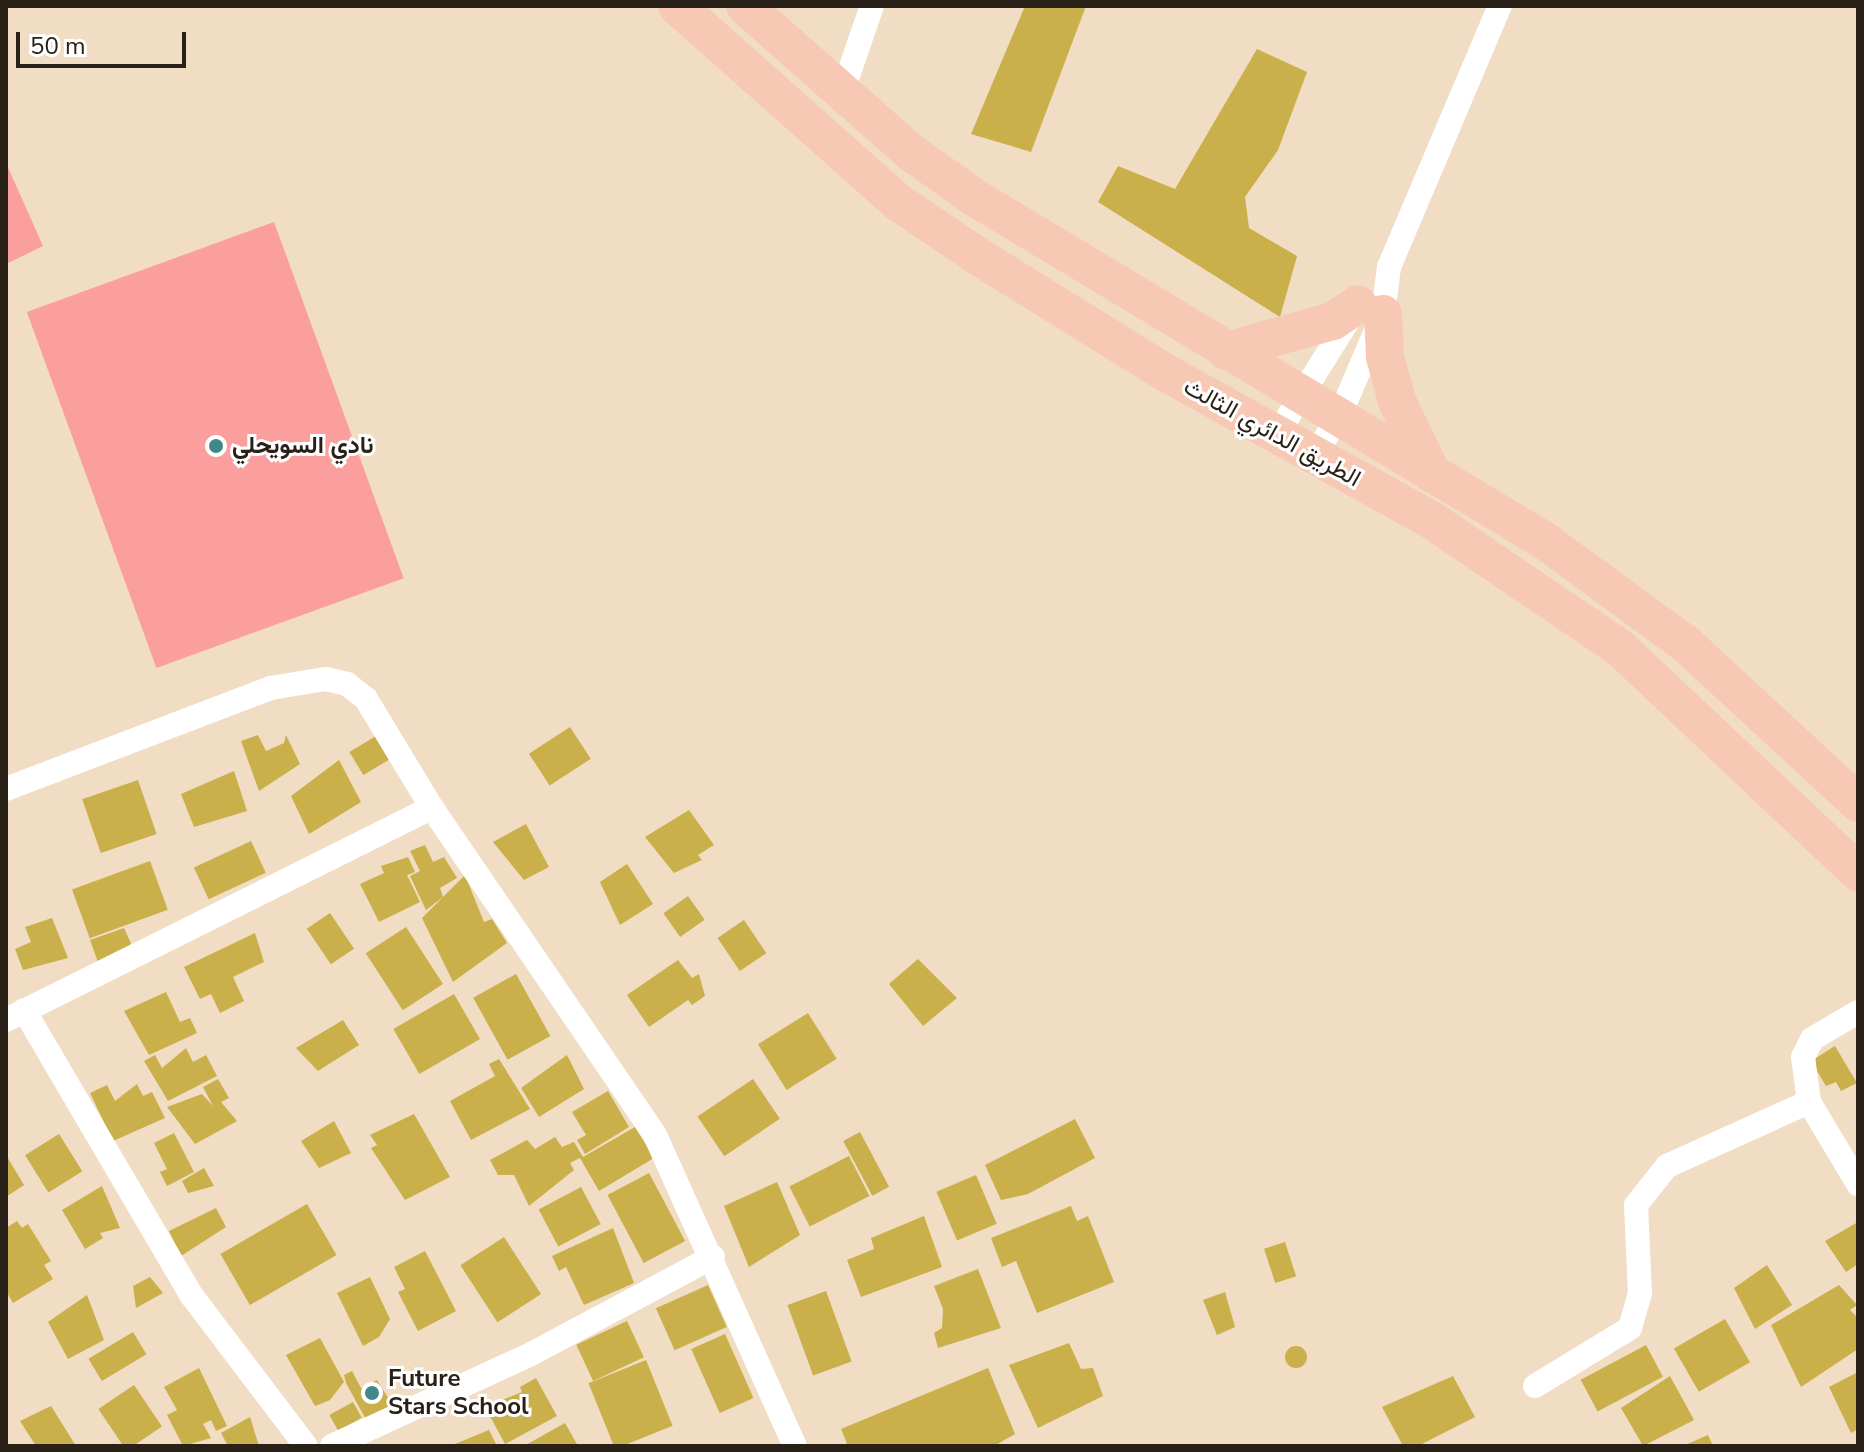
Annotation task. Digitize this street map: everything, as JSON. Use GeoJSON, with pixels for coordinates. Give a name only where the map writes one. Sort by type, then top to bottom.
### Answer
{"type":"FeatureCollection","features":[{"type":"Feature","properties":{"kind":"main road","name":"الطريق الدائري الثالث"},"geometry":{"type":"LineString","coordinates":[[677,6],[898,202],[1276,436],[1430,519],[1620,648],[1858,872]]}},
{"type":"Feature","properties":{"kind":"main road","name":"الطريق الدائري الثالث"},"geometry":{"type":"LineString","coordinates":[[745,6],[842,93],[977,199],[1545,541],[1687,645],[1858,803]]}},
{"type":"Feature","properties":{"kind":"main road"},"geometry":{"type":"LineString","coordinates":[[1226,351],[1370,309],[1397,401],[1432,474]]}},
{"type":"Feature","properties":{"kind":"street"},"geometry":{"type":"LineString","coordinates":[[842,93],[872,6]]}},
{"type":"Feature","properties":{"kind":"street"},"geometry":{"type":"LineString","coordinates":[[1313,457],[1340,415],[1370,309],[1500,6]]}},
{"type":"Feature","properties":{"kind":"street"},"geometry":{"type":"LineString","coordinates":[[1276,436],[1370,309]]}},
{"type":"Feature","properties":{"kind":"street"},"geometry":{"type":"LineString","coordinates":[[6,789],[271,688],[326,679],[347,684],[366,699],[432,808],[655,1135],[713,1257],[795,1446]]}},
{"type":"Feature","properties":{"kind":"street"},"geometry":{"type":"LineString","coordinates":[[306,1446],[192,1296],[15,1015],[432,808]]}},
{"type":"Feature","properties":{"kind":"street"},"geometry":{"type":"LineString","coordinates":[[1858,1012],[1812,1039],[1803,1057],[1809,1102],[1858,1184]]}},
{"type":"Feature","properties":{"kind":"street"},"geometry":{"type":"LineString","coordinates":[[1535,1386],[1630,1328],[1640,1293],[1636,1205],[1649,1184],[1682,1158],[1809,1102]]}},
{"type":"Feature","properties":{"kind":"street"},"geometry":{"type":"LineString","coordinates":[[332,1446],[533,1353],[713,1257]]}},
{"type":"Feature","properties":{"kind":"shaded area"},"geometry":{"type":"Polygon","coordinates":[[[6,163],[43,246],[6,264],[6,163]]]}},
{"type":"Feature","properties":{"kind":"shaded area","name":"نادي السويحلي"},"geometry":{"type":"Polygon","coordinates":[[[274,222],[404,578],[156,668],[27,312],[274,222]]]}},
{"type":"Feature","properties":{"kind":"building"},"geometry":{"type":"Polygon","coordinates":[[[1025,6],[1086,6],[1031,152],[971,134],[1025,6]]]}},
{"type":"Feature","properties":{"kind":"building"},"geometry":{"type":"Polygon","coordinates":[[[1257,49],[1307,72],[1278,150],[1245,197],[1249,228],[1297,256],[1280,317],[1098,202],[1118,166],[1175,189],[1257,49]]]}},
{"type":"Feature","properties":{"kind":"building"},"geometry":{"type":"Polygon","coordinates":[[[570,727],[591,759],[550,786],[529,754],[570,727]]]}},
{"type":"Feature","properties":{"kind":"building"},"geometry":{"type":"Polygon","coordinates":[[[258,735],[266,751],[284,743],[286,735],[300,764],[259,791],[241,741],[258,735]]]}},
{"type":"Feature","properties":{"kind":"building"},"geometry":{"type":"Polygon","coordinates":[[[376,736],[390,759],[363,775],[349,752],[376,736]]]}},
{"type":"Feature","properties":{"kind":"building"},"geometry":{"type":"Polygon","coordinates":[[[339,760],[361,802],[309,834],[291,796],[339,760]]]}},
{"type":"Feature","properties":{"kind":"building"},"geometry":{"type":"Polygon","coordinates":[[[234,771],[247,811],[194,827],[181,794],[234,771]]]}},
{"type":"Feature","properties":{"kind":"building"},"geometry":{"type":"Polygon","coordinates":[[[138,780],[157,834],[101,853],[82,799],[138,780]]]}},
{"type":"Feature","properties":{"kind":"building"},"geometry":{"type":"Polygon","coordinates":[[[689,810],[714,845],[698,855],[702,860],[674,873],[645,837],[689,810]]]}},
{"type":"Feature","properties":{"kind":"building"},"geometry":{"type":"Polygon","coordinates":[[[526,824],[549,867],[524,880],[493,842],[526,824]]]}},
{"type":"Feature","properties":{"kind":"building"},"geometry":{"type":"Polygon","coordinates":[[[251,841],[266,873],[209,899],[194,868],[251,841]]]}},
{"type":"Feature","properties":{"kind":"building"},"geometry":{"type":"Polygon","coordinates":[[[425,845],[433,862],[444,857],[457,878],[440,888],[443,897],[426,910],[410,876],[420,871],[410,851],[425,845]]]}},
{"type":"Feature","properties":{"kind":"building"},"geometry":{"type":"Polygon","coordinates":[[[408,857],[415,872],[407,875],[420,902],[379,922],[360,884],[384,873],[381,866],[408,857]]]}},
{"type":"Feature","properties":{"kind":"building"},"geometry":{"type":"Polygon","coordinates":[[[150,861],[168,910],[90,938],[72,889],[150,861]]]}},
{"type":"Feature","properties":{"kind":"building"},"geometry":{"type":"Polygon","coordinates":[[[627,864],[653,904],[620,925],[600,882],[627,864]]]}},
{"type":"Feature","properties":{"kind":"building"},"geometry":{"type":"Polygon","coordinates":[[[465,875],[484,922],[492,919],[507,943],[453,982],[422,918],[465,875]]]}},
{"type":"Feature","properties":{"kind":"building"},"geometry":{"type":"Polygon","coordinates":[[[688,896],[705,920],[680,937],[663,913],[688,896]]]}},
{"type":"Feature","properties":{"kind":"building"},"geometry":{"type":"Polygon","coordinates":[[[330,913],[354,949],[331,964],[307,929],[330,913]]]}},
{"type":"Feature","properties":{"kind":"building"},"geometry":{"type":"Polygon","coordinates":[[[52,918],[68,958],[23,970],[15,949],[31,942],[25,927],[52,918]]]}},
{"type":"Feature","properties":{"kind":"building"},"geometry":{"type":"Polygon","coordinates":[[[744,920],[766,953],[740,971],[717,938],[744,920]]]}},
{"type":"Feature","properties":{"kind":"building"},"geometry":{"type":"Polygon","coordinates":[[[406,927],[443,984],[403,1010],[366,953],[406,927]]]}},
{"type":"Feature","properties":{"kind":"building"},"geometry":{"type":"Polygon","coordinates":[[[124,928],[134,950],[99,965],[90,940],[124,928]]]}},
{"type":"Feature","properties":{"kind":"building"},"geometry":{"type":"Polygon","coordinates":[[[255,933],[264,962],[233,977],[244,1001],[220,1013],[211,994],[200,999],[184,967],[255,933]]]}},
{"type":"Feature","properties":{"kind":"building"},"geometry":{"type":"Polygon","coordinates":[[[918,959],[957,998],[923,1026],[889,984],[918,959]]]}},
{"type":"Feature","properties":{"kind":"building"},"geometry":{"type":"Polygon","coordinates":[[[678,960],[692,978],[699,974],[705,996],[692,1005],[688,1000],[649,1027],[627,995],[678,960]]]}},
{"type":"Feature","properties":{"kind":"building"},"geometry":{"type":"Polygon","coordinates":[[[516,974],[550,1036],[508,1060],[473,998],[516,974]]]}},
{"type":"Feature","properties":{"kind":"building"},"geometry":{"type":"Polygon","coordinates":[[[166,992],[180,1022],[190,1018],[197,1033],[149,1055],[124,1011],[166,992]]]}},
{"type":"Feature","properties":{"kind":"building"},"geometry":{"type":"Polygon","coordinates":[[[454,994],[480,1039],[419,1074],[393,1029],[454,994]]]}},
{"type":"Feature","properties":{"kind":"building"},"geometry":{"type":"Polygon","coordinates":[[[808,1013],[837,1059],[787,1090],[758,1044],[808,1013]]]}},
{"type":"Feature","properties":{"kind":"building"},"geometry":{"type":"Polygon","coordinates":[[[343,1020],[359,1045],[318,1071],[296,1048],[343,1020]]]}},
{"type":"Feature","properties":{"kind":"building"},"geometry":{"type":"Polygon","coordinates":[[[1835,1046],[1857,1083],[1841,1091],[1836,1082],[1826,1086],[1811,1061],[1835,1046]]]}},
{"type":"Feature","properties":{"kind":"building"},"geometry":{"type":"Polygon","coordinates":[[[186,1048],[193,1062],[206,1055],[217,1076],[168,1101],[144,1061],[155,1055],[162,1068],[186,1048]]]}},
{"type":"Feature","properties":{"kind":"building"},"geometry":{"type":"Polygon","coordinates":[[[567,1055],[584,1089],[539,1117],[521,1088],[567,1055]]]}},
{"type":"Feature","properties":{"kind":"building"},"geometry":{"type":"Polygon","coordinates":[[[499,1059],[530,1109],[471,1140],[450,1101],[495,1076],[489,1064],[499,1059]]]}},
{"type":"Feature","properties":{"kind":"building"},"geometry":{"type":"Polygon","coordinates":[[[218,1079],[229,1098],[221,1102],[237,1121],[195,1144],[167,1107],[202,1094],[213,1106],[203,1087],[218,1079]]]}},
{"type":"Feature","properties":{"kind":"building"},"geometry":{"type":"Polygon","coordinates":[[[753,1079],[780,1119],[724,1156],[697,1116],[753,1079]]]}},
{"type":"Feature","properties":{"kind":"building"},"geometry":{"type":"Polygon","coordinates":[[[137,1084],[143,1096],[152,1092],[165,1118],[113,1141],[90,1093],[107,1085],[115,1101],[137,1084]]]}},
{"type":"Feature","properties":{"kind":"building"},"geometry":{"type":"Polygon","coordinates":[[[608,1091],[629,1127],[585,1154],[577,1140],[586,1135],[572,1112],[608,1091]]]}},
{"type":"Feature","properties":{"kind":"building"},"geometry":{"type":"Polygon","coordinates":[[[414,1114],[450,1177],[405,1200],[371,1148],[377,1145],[370,1135],[414,1114]]]}},
{"type":"Feature","properties":{"kind":"building"},"geometry":{"type":"Polygon","coordinates":[[[1075,1119],[1095,1158],[1028,1194],[1001,1200],[985,1165],[1075,1119]]]}},
{"type":"Feature","properties":{"kind":"building"},"geometry":{"type":"Polygon","coordinates":[[[334,1121],[351,1153],[319,1168],[301,1141],[334,1121]]]}},
{"type":"Feature","properties":{"kind":"building"},"geometry":{"type":"Polygon","coordinates":[[[635,1127],[654,1158],[599,1191],[580,1158],[570,1163],[574,1170],[529,1206],[514,1175],[498,1175],[490,1160],[527,1140],[535,1149],[555,1137],[562,1147],[574,1142],[583,1157],[635,1127]]]}},
{"type":"Feature","properties":{"kind":"building"},"geometry":{"type":"Polygon","coordinates":[[[860,1132],[889,1187],[872,1196],[843,1141],[860,1132]]]}},
{"type":"Feature","properties":{"kind":"building"},"geometry":{"type":"Polygon","coordinates":[[[174,1133],[194,1172],[167,1186],[160,1172],[167,1169],[154,1143],[174,1133]]]}},
{"type":"Feature","properties":{"kind":"building"},"geometry":{"type":"Polygon","coordinates":[[[59,1134],[82,1171],[48,1193],[25,1155],[59,1134]]]}},
{"type":"Feature","properties":{"kind":"building"},"geometry":{"type":"Polygon","coordinates":[[[6,1155],[24,1185],[6,1197],[6,1155]]]}},
{"type":"Feature","properties":{"kind":"building"},"geometry":{"type":"Polygon","coordinates":[[[849,1156],[869,1196],[810,1227],[789,1186],[849,1156]]]}},
{"type":"Feature","properties":{"kind":"building"},"geometry":{"type":"Polygon","coordinates":[[[204,1168],[214,1186],[188,1193],[182,1181],[204,1168]]]}},
{"type":"Feature","properties":{"kind":"building"},"geometry":{"type":"Polygon","coordinates":[[[649,1173],[685,1241],[644,1263],[608,1195],[649,1173]]]}},
{"type":"Feature","properties":{"kind":"building"},"geometry":{"type":"Polygon","coordinates":[[[976,1175],[997,1224],[957,1241],[936,1192],[976,1175]]]}},
{"type":"Feature","properties":{"kind":"building"},"geometry":{"type":"Polygon","coordinates":[[[777,1182],[800,1235],[749,1267],[724,1206],[777,1182]]]}},
{"type":"Feature","properties":{"kind":"building"},"geometry":{"type":"Polygon","coordinates":[[[102,1186],[120,1228],[100,1233],[103,1238],[85,1249],[62,1210],[102,1186]]]}},
{"type":"Feature","properties":{"kind":"building"},"geometry":{"type":"Polygon","coordinates":[[[581,1187],[601,1224],[558,1247],[539,1210],[581,1187]]]}},
{"type":"Feature","properties":{"kind":"building"},"geometry":{"type":"Polygon","coordinates":[[[307,1204],[336,1255],[250,1305],[220,1254],[307,1204]]]}},
{"type":"Feature","properties":{"kind":"building"},"geometry":{"type":"Polygon","coordinates":[[[1071,1206],[1077,1221],[1088,1216],[1114,1282],[1037,1313],[1016,1261],[1002,1267],[991,1238],[1071,1206]]]}},
{"type":"Feature","properties":{"kind":"building"},"geometry":{"type":"Polygon","coordinates":[[[216,1208],[226,1227],[181,1256],[169,1231],[216,1208]]]}},
{"type":"Feature","properties":{"kind":"building"},"geometry":{"type":"Polygon","coordinates":[[[924,1216],[942,1267],[861,1297],[847,1260],[874,1249],[871,1238],[924,1216]]]}},
{"type":"Feature","properties":{"kind":"building"},"geometry":{"type":"Polygon","coordinates":[[[17,1221],[22,1228],[28,1224],[51,1261],[44,1265],[53,1279],[13,1303],[6,1291],[6,1228],[17,1221]]]}},
{"type":"Feature","properties":{"kind":"building"},"geometry":{"type":"Polygon","coordinates":[[[1858,1222],[1858,1264],[1846,1272],[1825,1241],[1858,1222]]]}},
{"type":"Feature","properties":{"kind":"building"},"geometry":{"type":"Polygon","coordinates":[[[613,1228],[634,1283],[584,1305],[566,1267],[559,1271],[552,1256],[613,1228]]]}},
{"type":"Feature","properties":{"kind":"building"},"geometry":{"type":"Polygon","coordinates":[[[504,1237],[541,1294],[497,1322],[460,1265],[504,1237]]]}},
{"type":"Feature","properties":{"kind":"building"},"geometry":{"type":"Polygon","coordinates":[[[1285,1242],[1296,1276],[1275,1283],[1264,1249],[1285,1242]]]}},
{"type":"Feature","properties":{"kind":"building"},"geometry":{"type":"Polygon","coordinates":[[[425,1251],[456,1311],[418,1331],[398,1292],[405,1289],[394,1267],[425,1251]]]}},
{"type":"Feature","properties":{"kind":"building"},"geometry":{"type":"Polygon","coordinates":[[[1767,1265],[1792,1305],[1755,1329],[1734,1288],[1767,1265]]]}},
{"type":"Feature","properties":{"kind":"building"},"geometry":{"type":"Polygon","coordinates":[[[978,1269],[1001,1328],[938,1348],[934,1333],[942,1328],[943,1309],[934,1286],[978,1269]]]}},
{"type":"Feature","properties":{"kind":"building"},"geometry":{"type":"Polygon","coordinates":[[[150,1277],[163,1293],[136,1308],[133,1286],[150,1277]]]}},
{"type":"Feature","properties":{"kind":"building"},"geometry":{"type":"Polygon","coordinates":[[[370,1277],[390,1319],[379,1337],[363,1346],[337,1293],[370,1277]]]}},
{"type":"Feature","properties":{"kind":"building"},"geometry":{"type":"Polygon","coordinates":[[[708,1285],[727,1327],[675,1350],[656,1308],[708,1285]]]}},
{"type":"Feature","properties":{"kind":"building"},"geometry":{"type":"Polygon","coordinates":[[[1839,1285],[1857,1305],[1850,1310],[1858,1318],[1858,1349],[1801,1387],[1771,1325],[1839,1285]]]}},
{"type":"Feature","properties":{"kind":"building"},"geometry":{"type":"Polygon","coordinates":[[[826,1291],[852,1361],[813,1375],[787,1305],[826,1291]]]}},
{"type":"Feature","properties":{"kind":"building"},"geometry":{"type":"Polygon","coordinates":[[[1225,1292],[1235,1327],[1217,1335],[1203,1300],[1225,1292]]]}},
{"type":"Feature","properties":{"kind":"building"},"geometry":{"type":"Polygon","coordinates":[[[87,1295],[104,1340],[68,1359],[48,1322],[87,1295]]]}},
{"type":"Feature","properties":{"kind":"building"},"geometry":{"type":"Polygon","coordinates":[[[1725,1319],[1750,1362],[1699,1392],[1674,1348],[1725,1319]]]}},
{"type":"Feature","properties":{"kind":"building"},"geometry":{"type":"Polygon","coordinates":[[[627,1321],[644,1357],[593,1381],[576,1345],[627,1321]]]}},
{"type":"Feature","properties":{"kind":"building"},"geometry":{"type":"Polygon","coordinates":[[[133,1332],[146,1354],[102,1381],[88,1359],[133,1332]]]}},
{"type":"Feature","properties":{"kind":"building"},"geometry":{"type":"Polygon","coordinates":[[[725,1334],[753,1398],[720,1413],[691,1349],[725,1334]]]}},
{"type":"Feature","properties":{"kind":"building"},"geometry":{"type":"Polygon","coordinates":[[[320,1338],[344,1382],[330,1400],[315,1406],[286,1355],[320,1338]]]}},
{"type":"Feature","properties":{"kind":"building"},"geometry":{"type":"Polygon","coordinates":[[[1069,1343],[1081,1369],[1093,1368],[1103,1396],[1038,1428],[1009,1365],[1069,1343]]]}},
{"type":"Feature","properties":{"kind":"building"},"geometry":{"type":"Polygon","coordinates":[[[1646,1345],[1663,1377],[1598,1412],[1581,1380],[1646,1345]]]}},
{"type":"Feature","properties":{"kind":"building"},"geometry":{"type":"Polygon","coordinates":[[[1296,1346],[1304,1349],[1307,1357],[1304,1365],[1296,1368],[1288,1365],[1285,1357],[1288,1349],[1296,1346]]]}},
{"type":"Feature","properties":{"kind":"building"},"geometry":{"type":"Polygon","coordinates":[[[646,1360],[673,1426],[623,1446],[614,1446],[589,1383],[646,1360]]]}},
{"type":"Feature","properties":{"kind":"building"},"geometry":{"type":"Polygon","coordinates":[[[199,1368],[227,1426],[216,1431],[211,1420],[203,1424],[211,1438],[183,1446],[167,1415],[177,1410],[164,1387],[199,1368]]]}},
{"type":"Feature","properties":{"kind":"building"},"geometry":{"type":"Polygon","coordinates":[[[988,1368],[1015,1434],[994,1446],[848,1446],[841,1429],[988,1368]]]}},
{"type":"Feature","properties":{"kind":"building"},"geometry":{"type":"Polygon","coordinates":[[[352,1371],[361,1388],[377,1380],[395,1409],[369,1425],[346,1383],[344,1375],[352,1371]]]}},
{"type":"Feature","properties":{"kind":"building"},"geometry":{"type":"Polygon","coordinates":[[[1858,1372],[1858,1429],[1851,1433],[1829,1387],[1858,1372]]]}},
{"type":"Feature","properties":{"kind":"building"},"geometry":{"type":"Polygon","coordinates":[[[1453,1376],[1475,1417],[1418,1446],[1403,1446],[1382,1407],[1453,1376]]]}},
{"type":"Feature","properties":{"kind":"building"},"geometry":{"type":"Polygon","coordinates":[[[1670,1376],[1694,1420],[1643,1446],[1621,1408],[1670,1376]]]}},
{"type":"Feature","properties":{"kind":"building"},"geometry":{"type":"Polygon","coordinates":[[[536,1378],[557,1416],[505,1444],[485,1407],[522,1392],[520,1387],[536,1378]]]}},
{"type":"Feature","properties":{"kind":"building"},"geometry":{"type":"Polygon","coordinates":[[[134,1385],[162,1426],[133,1446],[123,1446],[98,1409],[134,1385]]]}},
{"type":"Feature","properties":{"kind":"building"},"geometry":{"type":"Polygon","coordinates":[[[353,1402],[362,1418],[338,1431],[329,1415],[353,1402]]]}},
{"type":"Feature","properties":{"kind":"building"},"geometry":{"type":"Polygon","coordinates":[[[51,1406],[76,1446],[36,1446],[20,1421],[51,1406]]]}},
{"type":"Feature","properties":{"kind":"building"},"geometry":{"type":"Polygon","coordinates":[[[250,1417],[259,1446],[228,1446],[221,1433],[250,1417]]]}},
{"type":"Feature","properties":{"kind":"building"},"geometry":{"type":"Polygon","coordinates":[[[565,1423],[578,1446],[524,1446],[565,1423]]]}},
{"type":"Feature","properties":{"kind":"building"},"geometry":{"type":"Polygon","coordinates":[[[489,1430],[497,1446],[450,1446],[489,1430]]]}},
{"type":"Feature","properties":{"kind":"building"},"geometry":{"type":"Polygon","coordinates":[[[1708,1435],[1713,1446],[1683,1446],[1708,1435]]]}},
{"type":"Feature","properties":{"kind":"place","name":"نادي السويحلي"},"geometry":{"type":"Point","coordinates":[216,446]}},
{"type":"Feature","properties":{"kind":"place","name":"Future Stars School"},"geometry":{"type":"Point","coordinates":[372,1393]}}]}
